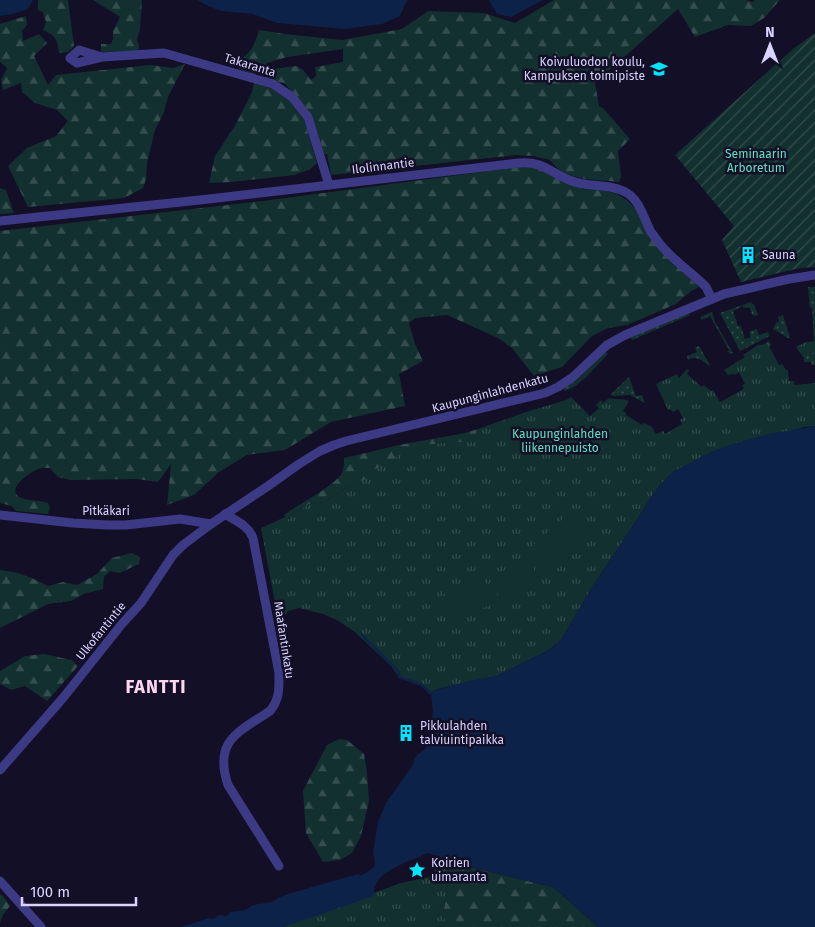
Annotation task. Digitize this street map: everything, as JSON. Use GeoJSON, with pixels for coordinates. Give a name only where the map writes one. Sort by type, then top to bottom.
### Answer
{"type":"FeatureCollection","features":[{"type":"Feature","properties":{"kind":"street","name":"Takaranta"},"geometry":{"type":"LineString","coordinates":[[102,57],[164,53],[273,84],[292,97],[308,117],[329,185]]}},
{"type":"Feature","properties":{"kind":"street","name":"Ilolinnantie"},"geometry":{"type":"LineString","coordinates":[[0,221],[519,163],[533,163],[571,181],[585,185],[617,189],[628,194],[635,200],[660,243],[672,257],[706,287],[712,299]]}},
{"type":"Feature","properties":{"kind":"street","name":"Kaupunginlahdenkatu"},"geometry":{"type":"LineString","coordinates":[[225,514],[298,464],[334,445],[551,391],[573,377],[607,345],[618,338],[724,294],[815,275]]}},
{"type":"Feature","properties":{"kind":"street","name":"Ulkofantintie"},"geometry":{"type":"LineString","coordinates":[[0,770],[63,698],[140,603],[173,555],[193,536],[225,514]]}},
{"type":"Feature","properties":{"kind":"street","name":"Maafantinkatu"},"geometry":{"type":"LineString","coordinates":[[225,514],[247,527],[253,538],[279,673],[279,689],[278,698],[270,711],[232,737],[227,744],[223,761],[224,772],[228,784],[279,866]]}},
{"type":"Feature","properties":{"kind":"street","name":"Pitkäkari"},"geometry":{"type":"LineString","coordinates":[[0,515],[107,525],[126,525],[180,519],[211,524]]}},
{"type":"Feature","properties":{"kind":"street"},"geometry":{"type":"LineString","coordinates":[[0,882],[41,927]]}},
{"type":"Feature","properties":{"kind":"green space"},"geometry":{"type":"Polygon","coordinates":[[[38,0],[68,0],[74,46],[68,52],[59,53],[56,39],[43,30],[46,22],[43,12],[38,10],[38,0]]]}},
{"type":"Feature","properties":{"kind":"green space"},"geometry":{"type":"Polygon","coordinates":[[[93,0],[142,0],[140,29],[137,39],[138,51],[101,52],[101,44],[111,44],[113,31],[120,17],[93,0]]]}},
{"type":"Feature","properties":{"kind":"green space"},"geometry":{"type":"Polygon","coordinates":[[[554,0],[746,0],[752,2],[755,0],[780,0],[764,18],[751,26],[728,25],[695,37],[678,9],[595,83],[599,106],[603,108],[630,139],[618,151],[621,177],[619,182],[591,180],[572,176],[556,167],[550,160],[516,155],[331,175],[327,154],[324,154],[312,115],[284,83],[263,79],[272,69],[296,66],[303,70],[311,80],[316,76],[315,67],[343,62],[343,49],[287,57],[267,63],[255,75],[238,68],[234,64],[251,50],[259,30],[342,40],[402,29],[428,11],[484,13],[515,23],[554,0]]]}},
{"type":"Feature","properties":{"kind":"green space"},"geometry":{"type":"Polygon","coordinates":[[[26,16],[27,25],[22,31],[23,41],[39,34],[47,43],[34,56],[48,85],[56,75],[150,65],[173,68],[185,64],[168,97],[164,112],[155,130],[143,188],[124,198],[28,207],[8,166],[27,148],[56,136],[68,121],[57,110],[35,103],[22,92],[21,83],[3,90],[1,80],[7,68],[0,62],[0,24],[26,16]]]}},
{"type":"Feature","properties":{"kind":"green space","name":"Seminaarin Arboretum"},"geometry":{"type":"Polygon","coordinates":[[[815,33],[815,267],[800,268],[741,282],[722,240],[734,226],[675,155],[793,49],[815,33]]]}},
{"type":"Feature","properties":{"kind":"green space"},"geometry":{"type":"Polygon","coordinates":[[[254,83],[271,88],[289,100],[304,119],[317,163],[309,170],[294,175],[209,183],[215,156],[236,124],[252,92],[254,83]]]}},
{"type":"Feature","properties":{"kind":"green space"},"geometry":{"type":"Polygon","coordinates":[[[527,166],[538,168],[555,178],[583,189],[607,191],[617,194],[628,201],[637,211],[658,248],[699,287],[691,291],[676,304],[627,325],[608,328],[592,336],[562,367],[534,376],[512,348],[498,338],[447,315],[415,318],[409,323],[415,344],[423,361],[399,374],[405,406],[331,422],[285,450],[247,455],[219,472],[194,495],[167,505],[171,464],[158,482],[137,479],[71,480],[58,477],[50,468],[41,468],[23,478],[15,491],[19,497],[48,503],[50,508],[48,514],[16,511],[12,506],[0,503],[0,231],[263,201],[527,166]]]}},
{"type":"Feature","properties":{"kind":"green space"},"geometry":{"type":"Polygon","coordinates":[[[0,188],[6,190],[14,213],[0,214],[0,188]]]}},
{"type":"Feature","properties":{"kind":"green space"},"geometry":{"type":"Polygon","coordinates":[[[808,287],[815,287],[815,341],[812,308],[810,308],[808,287]]]}},
{"type":"Feature","properties":{"kind":"green space"},"geometry":{"type":"Polygon","coordinates":[[[751,302],[754,304],[758,315],[753,316],[749,307],[744,308],[743,306],[733,311],[745,339],[750,338],[750,331],[757,329],[759,335],[768,332],[770,336],[740,351],[720,313],[751,302]]]}},
{"type":"Feature","properties":{"kind":"green space"},"geometry":{"type":"Polygon","coordinates":[[[688,312],[690,315],[632,340],[630,336],[688,312]]]}},
{"type":"Feature","properties":{"kind":"green space"},"geometry":{"type":"Polygon","coordinates":[[[712,312],[715,322],[733,353],[730,354],[728,351],[710,316],[702,320],[700,317],[712,312]]]}},
{"type":"Feature","properties":{"kind":"green space"},"geometry":{"type":"Polygon","coordinates":[[[783,315],[790,338],[773,329],[779,321],[778,317],[783,315]]]}},
{"type":"Feature","properties":{"kind":"green space","name":"Kaupunginlahden liikennepuisto"},"geometry":{"type":"Polygon","coordinates":[[[769,341],[771,345],[769,346],[779,365],[782,364],[788,370],[789,381],[794,381],[794,385],[815,383],[815,426],[804,427],[674,471],[651,497],[591,589],[561,640],[549,650],[497,676],[438,689],[431,694],[422,685],[399,677],[391,666],[356,633],[337,620],[323,614],[299,608],[288,611],[279,624],[261,528],[285,517],[287,520],[309,504],[325,502],[347,487],[366,479],[372,471],[408,450],[449,442],[475,442],[478,429],[571,397],[590,416],[599,408],[596,405],[601,400],[603,403],[609,398],[629,401],[623,411],[626,415],[642,425],[644,423],[652,427],[656,434],[663,431],[665,434],[682,424],[680,420],[683,418],[678,409],[673,412],[670,409],[668,410],[656,384],[677,374],[679,378],[687,369],[689,371],[687,374],[702,387],[704,385],[711,391],[713,390],[720,402],[744,389],[742,385],[745,384],[739,372],[734,375],[728,375],[724,370],[745,357],[743,355],[758,345],[769,341]]]}},
{"type":"Feature","properties":{"kind":"green space"},"geometry":{"type":"Polygon","coordinates":[[[815,341],[815,352],[801,354],[796,347],[806,342],[815,341]]]}},
{"type":"Feature","properties":{"kind":"green space"},"geometry":{"type":"Polygon","coordinates":[[[699,346],[709,366],[697,358],[688,360],[687,356],[697,352],[695,348],[699,346]]]}},
{"type":"Feature","properties":{"kind":"green space"},"geometry":{"type":"Polygon","coordinates":[[[606,352],[608,354],[582,381],[571,389],[564,390],[564,388],[576,381],[606,352]]]}},
{"type":"Feature","properties":{"kind":"green space"},"geometry":{"type":"Polygon","coordinates":[[[815,352],[815,365],[811,365],[811,362],[804,362],[801,354],[815,352]]]}},
{"type":"Feature","properties":{"kind":"green space"},"geometry":{"type":"Polygon","coordinates":[[[629,377],[636,396],[642,395],[645,403],[630,395],[610,395],[629,377]]]}},
{"type":"Feature","properties":{"kind":"green space"},"geometry":{"type":"Polygon","coordinates":[[[478,429],[475,442],[449,442],[428,445],[372,471],[367,479],[347,487],[325,502],[309,504],[287,520],[284,515],[332,484],[343,471],[344,458],[478,429]]]}},
{"type":"Feature","properties":{"kind":"green space"},"geometry":{"type":"Polygon","coordinates":[[[566,516],[589,538],[553,572],[533,545],[566,516]]]}},
{"type":"Feature","properties":{"kind":"green space"},"geometry":{"type":"Polygon","coordinates":[[[132,553],[140,557],[139,564],[120,573],[110,571],[104,577],[103,589],[84,594],[71,601],[48,604],[0,628],[0,570],[25,575],[48,586],[63,582],[77,585],[97,574],[112,558],[132,553]]]}},
{"type":"Feature","properties":{"kind":"green space"},"geometry":{"type":"Polygon","coordinates":[[[529,559],[539,582],[500,601],[492,576],[529,559]]]}},
{"type":"Feature","properties":{"kind":"green space"},"geometry":{"type":"Polygon","coordinates":[[[484,579],[494,604],[451,619],[444,592],[484,579]]]}},
{"type":"Feature","properties":{"kind":"green space"},"geometry":{"type":"Polygon","coordinates":[[[44,654],[72,660],[78,666],[47,701],[25,686],[11,690],[0,684],[0,671],[25,656],[44,654]]]}},
{"type":"Feature","properties":{"kind":"green space"},"geometry":{"type":"Polygon","coordinates":[[[339,739],[347,740],[364,754],[369,801],[361,836],[352,853],[340,860],[323,862],[306,833],[303,791],[327,745],[339,739]]]}},
{"type":"Feature","properties":{"kind":"green space"},"geometry":{"type":"Polygon","coordinates":[[[436,856],[466,866],[448,886],[443,914],[447,927],[279,927],[401,883],[434,876],[436,856]]]}},
{"type":"Feature","properties":{"kind":"green space"},"geometry":{"type":"Polygon","coordinates":[[[466,866],[553,887],[598,927],[446,927],[443,914],[448,886],[466,866]]]}},
{"type":"Feature","properties":{"kind":"green space"},"geometry":{"type":"Polygon","coordinates":[[[0,894],[10,906],[0,923],[0,894]]]}},
{"type":"Feature","properties":{"kind":"water"},"geometry":{"type":"Polygon","coordinates":[[[0,0],[33,0],[28,9],[0,16],[0,0]]]}},
{"type":"Feature","properties":{"kind":"water"},"geometry":{"type":"Polygon","coordinates":[[[197,0],[407,0],[400,16],[382,24],[345,29],[277,23],[253,14],[221,11],[197,0]]]}},
{"type":"Feature","properties":{"kind":"water"},"geometry":{"type":"Polygon","coordinates":[[[489,0],[543,0],[511,17],[497,14],[489,0]]]}},
{"type":"Feature","properties":{"kind":"water"},"geometry":{"type":"Polygon","coordinates":[[[815,426],[815,927],[598,927],[553,887],[466,866],[428,853],[384,874],[375,885],[373,896],[283,927],[181,927],[209,918],[213,919],[219,915],[226,916],[231,912],[246,910],[253,905],[272,902],[298,891],[358,874],[366,877],[373,874],[375,863],[373,852],[378,822],[386,803],[413,765],[416,756],[426,748],[433,712],[431,694],[433,691],[469,681],[497,676],[549,650],[561,640],[591,589],[651,497],[674,471],[711,452],[733,444],[769,434],[815,426]]]}},
{"type":"Feature","properties":{"kind":"waterway"},"geometry":{"type":"LineString","coordinates":[[362,635],[399,672],[399,677],[422,685],[431,694]]}},
{"type":"Feature","properties":{"kind":"waterway"},"geometry":{"type":"LineString","coordinates":[[362,880],[380,868]]}},
{"type":"Feature","properties":{"kind":"place","name":"Koivuluodon koulu, Kampuksen toimipiste"},"geometry":{"type":"Point","coordinates":[659,69]}},
{"type":"Feature","properties":{"kind":"place","name":"Sauna"},"geometry":{"type":"Point","coordinates":[748,255]}},
{"type":"Feature","properties":{"kind":"place","name":"Pikkulahden talviuintipaikka"},"geometry":{"type":"Point","coordinates":[406,733]}},
{"type":"Feature","properties":{"kind":"place","name":"Koirien uimaranta"},"geometry":{"type":"Point","coordinates":[417,870]}},
{"type":"Feature","properties":{"kind":"district","name":"FANTTI"},"geometry":{"type":"Point","coordinates":[156,687]}}]}
